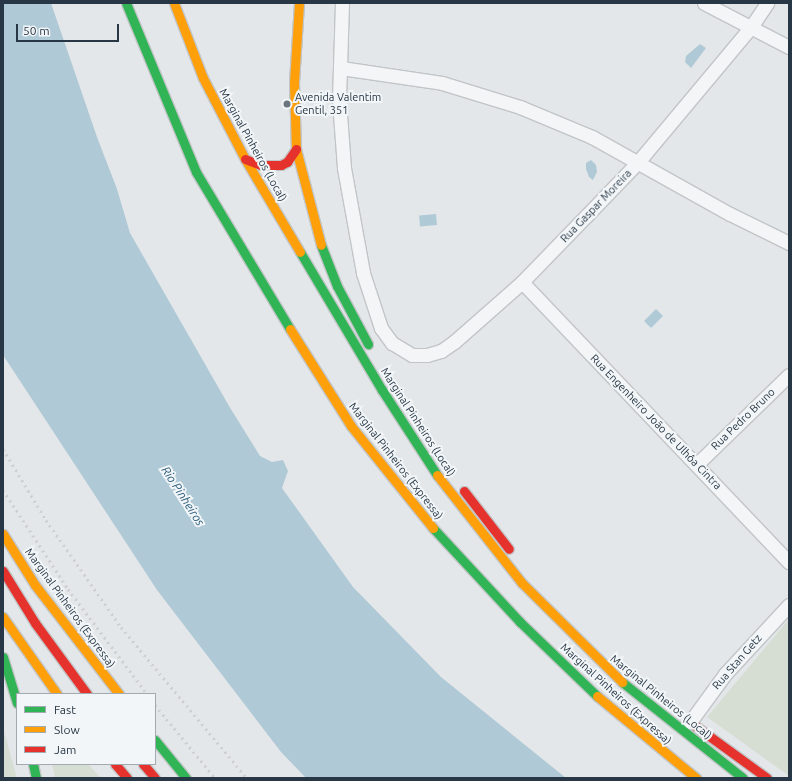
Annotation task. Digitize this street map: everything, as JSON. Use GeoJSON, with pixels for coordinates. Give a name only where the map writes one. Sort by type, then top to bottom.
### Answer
{"type":"FeatureCollection","features":[{"type":"Feature","properties":{"kind":"main road","name":"Marginal Pinheiros (Expressa)"},"geometry":{"type":"LineString","coordinates":[[126,3],[196,172],[293,334],[351,426],[424,519],[520,622],[596,694],[696,778]]}},
{"type":"Feature","properties":{"kind":"main road","name":"Marginal Pinheiros (Local)"},"geometry":{"type":"LineString","coordinates":[[174,3],[202,78],[245,159],[382,390],[444,485],[481,534],[522,583],[609,672],[743,778]]}},
{"type":"Feature","properties":{"kind":"main road"},"geometry":{"type":"LineString","coordinates":[[299,3],[294,83],[296,149],[323,254],[337,286],[372,350]]}},
{"type":"Feature","properties":{"kind":"main road"},"geometry":{"type":"LineString","coordinates":[[245,159],[261,165],[281,165],[287,162],[296,149]]}},
{"type":"Feature","properties":{"kind":"main road"},"geometry":{"type":"LineString","coordinates":[[456,482],[514,555]]}},
{"type":"Feature","properties":{"kind":"main road","name":"Marginal Pinheiros (Expressa)"},"geometry":{"type":"LineString","coordinates":[[3,534],[36,585],[118,693]]}},
{"type":"Feature","properties":{"kind":"main road"},"geometry":{"type":"LineString","coordinates":[[3,571],[35,623],[86,693]]}},
{"type":"Feature","properties":{"kind":"main road"},"geometry":{"type":"LineString","coordinates":[[568,615],[611,657]]}},
{"type":"Feature","properties":{"kind":"main road"},"geometry":{"type":"LineString","coordinates":[[3,617],[56,693]]}},
{"type":"Feature","properties":{"kind":"main road"},"geometry":{"type":"LineString","coordinates":[[3,657],[7,684],[16,701]]}},
{"type":"Feature","properties":{"kind":"main road"},"geometry":{"type":"LineString","coordinates":[[687,720],[767,778]]}},
{"type":"Feature","properties":{"kind":"main road"},"geometry":{"type":"LineString","coordinates":[[156,741],[186,778]]}},
{"type":"Feature","properties":{"kind":"main road"},"geometry":{"type":"LineString","coordinates":[[33,765],[36,778]]}},
{"type":"Feature","properties":{"kind":"main road"},"geometry":{"type":"LineString","coordinates":[[116,765],[127,778]]}},
{"type":"Feature","properties":{"kind":"main road"},"geometry":{"type":"LineString","coordinates":[[144,765],[155,778]]}},
{"type":"Feature","properties":{"kind":"street"},"geometry":{"type":"LineString","coordinates":[[342,3],[341,68],[442,83],[520,107],[592,137],[730,214],[789,243]]}},
{"type":"Feature","properties":{"kind":"street"},"geometry":{"type":"LineString","coordinates":[[704,3],[789,47]]}},
{"type":"Feature","properties":{"kind":"street","name":"Rua Gaspar Moreira"},"geometry":{"type":"LineString","coordinates":[[341,68],[339,101],[344,168],[354,235],[370,299],[382,328],[392,343],[412,355],[427,355],[441,351],[454,342],[522,282],[638,162],[751,27],[767,3]]}},
{"type":"Feature","properties":{"kind":"street","name":"Rua Engenheiro João de Ulhôa Cintra"},"geometry":{"type":"LineString","coordinates":[[522,282],[789,562]]}},
{"type":"Feature","properties":{"kind":"street","name":"Rua Pedro Bruno"},"geometry":{"type":"LineString","coordinates":[[697,464],[789,375]]}},
{"type":"Feature","properties":{"kind":"street","name":"Rua Stan Getz"},"geometry":{"type":"LineString","coordinates":[[687,720],[729,669],[789,605]]}},
{"type":"Feature","properties":{"kind":"shaded area"},"geometry":{"type":"Polygon","coordinates":[[[789,619],[789,776],[707,717],[789,619]]]}},
{"type":"Feature","properties":{"kind":"shaded area"},"geometry":{"type":"Polygon","coordinates":[[[3,729],[4,731],[17,778],[3,778],[3,729]]]}},
{"type":"Feature","properties":{"kind":"shaded area"},"geometry":{"type":"Polygon","coordinates":[[[52,765],[89,765],[101,778],[55,778],[52,765]]]}},
{"type":"Feature","properties":{"kind":"water","name":"Rio Pinheiros"},"geometry":{"type":"Polygon","coordinates":[[[3,3],[51,3],[97,137],[117,189],[130,233],[229,406],[260,456],[272,462],[283,460],[288,471],[282,488],[353,587],[441,677],[566,778],[306,778],[281,752],[157,590],[3,355],[3,3]]]}},
{"type":"Feature","properties":{"kind":"water"},"geometry":{"type":"Polygon","coordinates":[[[700,44],[706,48],[691,68],[685,62],[686,56],[700,44]]]}},
{"type":"Feature","properties":{"kind":"water"},"geometry":{"type":"Polygon","coordinates":[[[591,160],[596,165],[597,172],[593,180],[589,177],[586,169],[586,163],[591,160]]]}},
{"type":"Feature","properties":{"kind":"water"},"geometry":{"type":"Polygon","coordinates":[[[436,214],[437,225],[420,226],[419,215],[436,214]]]}},
{"type":"Feature","properties":{"kind":"water"},"geometry":{"type":"Polygon","coordinates":[[[656,309],[663,316],[651,328],[644,321],[656,309]]]}},
{"type":"Feature","properties":{"kind":"railway"},"geometry":{"type":"LineString","coordinates":[[3,449],[46,520],[121,627],[247,778]]}},
{"type":"Feature","properties":{"kind":"railway"},"geometry":{"type":"LineString","coordinates":[[3,490],[68,589],[146,693]]}},
{"type":"Feature","properties":{"kind":"railway"},"geometry":{"type":"LineString","coordinates":[[156,706],[215,778]]}},
{"type":"Feature","properties":{"kind":"traffic: fast"},"geometry":{"type":"LineString","coordinates":[[126,3],[196,172],[290,329]]}},
{"type":"Feature","properties":{"kind":"traffic: fast"},"geometry":{"type":"LineString","coordinates":[[321,245],[337,286],[368,344]]}},
{"type":"Feature","properties":{"kind":"traffic: fast"},"geometry":{"type":"LineString","coordinates":[[300,252],[382,390],[437,475]]}},
{"type":"Feature","properties":{"kind":"traffic: fast"},"geometry":{"type":"LineString","coordinates":[[433,528],[520,622],[597,696]]}},
{"type":"Feature","properties":{"kind":"traffic: fast"},"geometry":{"type":"LineString","coordinates":[[3,657],[16,700]]}},
{"type":"Feature","properties":{"kind":"traffic: fast"},"geometry":{"type":"LineString","coordinates":[[622,682],[743,778]]}},
{"type":"Feature","properties":{"kind":"traffic: fast"},"geometry":{"type":"LineString","coordinates":[[156,741],[186,778]]}},
{"type":"Feature","properties":{"kind":"traffic: fast"},"geometry":{"type":"LineString","coordinates":[[33,765],[36,778]]}},
{"type":"Feature","properties":{"kind":"traffic: slow"},"geometry":{"type":"LineString","coordinates":[[174,3],[203,78],[245,159],[300,252]]}},
{"type":"Feature","properties":{"kind":"traffic: slow"},"geometry":{"type":"LineString","coordinates":[[299,3],[294,83],[296,149],[321,245]]}},
{"type":"Feature","properties":{"kind":"traffic: slow"},"geometry":{"type":"LineString","coordinates":[[290,329],[351,426],[433,528]]}},
{"type":"Feature","properties":{"kind":"traffic: slow"},"geometry":{"type":"LineString","coordinates":[[437,475],[522,583],[622,682]]}},
{"type":"Feature","properties":{"kind":"traffic: slow"},"geometry":{"type":"LineString","coordinates":[[3,534],[35,585],[118,693]]}},
{"type":"Feature","properties":{"kind":"traffic: slow"},"geometry":{"type":"LineString","coordinates":[[3,617],[56,693]]}},
{"type":"Feature","properties":{"kind":"traffic: slow"},"geometry":{"type":"LineString","coordinates":[[597,696],[696,778]]}},
{"type":"Feature","properties":{"kind":"traffic: jam"},"geometry":{"type":"LineString","coordinates":[[245,159],[261,165],[281,165],[287,162],[296,149]]}},
{"type":"Feature","properties":{"kind":"traffic: jam"},"geometry":{"type":"LineString","coordinates":[[464,491],[509,549]]}},
{"type":"Feature","properties":{"kind":"traffic: jam"},"geometry":{"type":"LineString","coordinates":[[3,571],[35,623],[86,693]]}},
{"type":"Feature","properties":{"kind":"traffic: jam"},"geometry":{"type":"LineString","coordinates":[[694,725],[767,778]]}},
{"type":"Feature","properties":{"kind":"traffic: jam"},"geometry":{"type":"LineString","coordinates":[[116,765],[127,778]]}},
{"type":"Feature","properties":{"kind":"traffic: jam"},"geometry":{"type":"LineString","coordinates":[[144,765],[155,778]]}},
{"type":"Feature","properties":{"kind":"place","name":"Avenida Valentim Gentil, 351"},"geometry":{"type":"Point","coordinates":[287,104]}}]}
